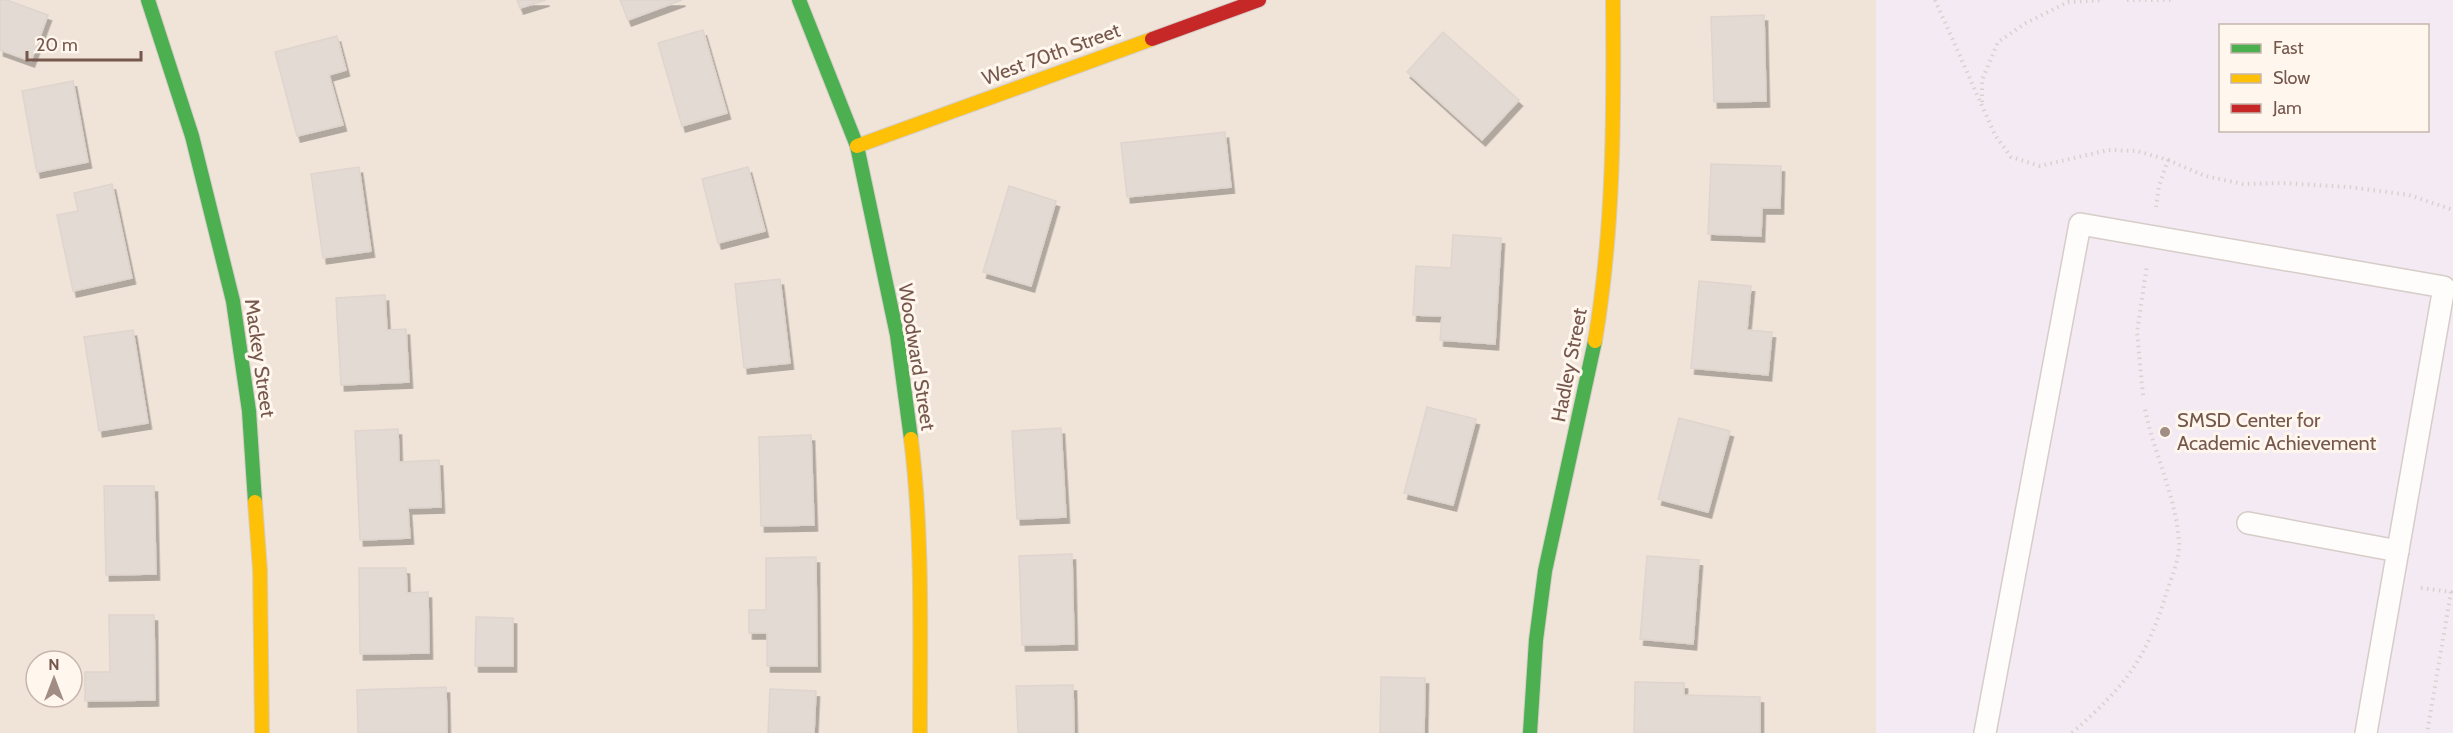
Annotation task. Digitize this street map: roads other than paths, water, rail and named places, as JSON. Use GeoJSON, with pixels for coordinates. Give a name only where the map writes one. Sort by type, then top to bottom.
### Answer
{"type":"FeatureCollection","features":[{"type":"Feature","properties":{"kind":"street","name":"Mackey Street"},"geometry":{"type":"LineString","coordinates":[[148,0],[192,136],[233,301],[249,411],[258,548],[262,733]]}},
{"type":"Feature","properties":{"kind":"street","name":"Woodward Street"},"geometry":{"type":"LineString","coordinates":[[799,0],[857,146],[897,335],[915,474],[920,603],[920,733]]}},
{"type":"Feature","properties":{"kind":"street","name":"West 70th Street"},"geometry":{"type":"LineString","coordinates":[[857,146],[1259,0]]}},
{"type":"Feature","properties":{"kind":"street","name":"Hadley Street"},"geometry":{"type":"LineString","coordinates":[[1530,733],[1532,673],[1549,550],[1585,392],[1600,313],[1611,202],[1613,0]]}},
{"type":"Feature","properties":{"kind":"lane"},"geometry":{"type":"LineString","coordinates":[[1985,733],[2080,224],[2449,288],[2398,551],[2366,733]]}},
{"type":"Feature","properties":{"kind":"lane"},"geometry":{"type":"LineString","coordinates":[[2248,523],[2398,551]]}},
{"type":"Feature","properties":{"kind":"place","name":"SMSD Center for Academic Achievement"},"geometry":{"type":"Point","coordinates":[2165,432]}}]}
